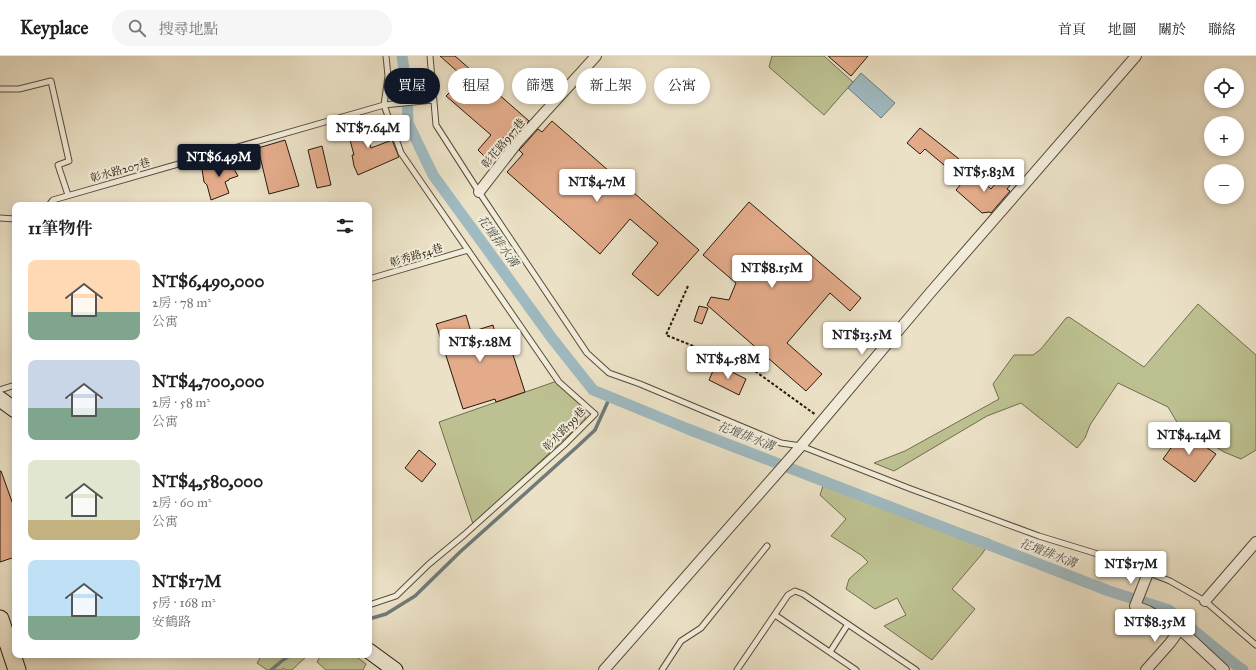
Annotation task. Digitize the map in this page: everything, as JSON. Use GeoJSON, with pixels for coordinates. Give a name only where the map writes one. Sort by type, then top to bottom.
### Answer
{"type":"FeatureCollection","features":[{"type":"Feature","properties":{"kind":"main road"},"geometry":{"type":"LineString","coordinates":[[0,619],[12,655]]}},
{"type":"Feature","properties":{"kind":"main road"},"geometry":{"type":"LineString","coordinates":[[13,658],[17,670]]}},
{"type":"Feature","properties":{"kind":"street","name":"彰花路957巷"},"geometry":{"type":"LineString","coordinates":[[479,192],[517,143],[596,56]]}},
{"type":"Feature","properties":{"kind":"street"},"geometry":{"type":"LineString","coordinates":[[604,670],[801,446],[930,293],[1136,56]]}},
{"type":"Feature","properties":{"kind":"street"},"geometry":{"type":"LineString","coordinates":[[0,399],[12,408]]}},
{"type":"Feature","properties":{"kind":"street"},"geometry":{"type":"LineString","coordinates":[[1204,601],[1256,542]]}},
{"type":"Feature","properties":{"kind":"street"},"geometry":{"type":"LineString","coordinates":[[1148,573],[1135,606],[1148,611],[1180,629],[1224,670]]}},
{"type":"Feature","properties":{"kind":"street"},"geometry":{"type":"LineString","coordinates":[[1146,670],[1170,643],[1180,629]]}},
{"type":"Feature","properties":{"kind":"street"},"geometry":{"type":"LineString","coordinates":[[372,653],[395,670]]}},
{"type":"Feature","properties":{"kind":"lane","name":"彰水路99巷"},"geometry":{"type":"LineString","coordinates":[[372,604],[396,596],[429,564],[464,535],[564,445],[595,414],[559,382],[401,152],[384,105],[388,76],[386,56]]}},
{"type":"Feature","properties":{"kind":"lane"},"geometry":{"type":"LineString","coordinates":[[430,56],[431,68]]}},
{"type":"Feature","properties":{"kind":"lane"},"geometry":{"type":"LineString","coordinates":[[0,89],[19,89],[51,81],[69,161],[58,165],[68,195]]}},
{"type":"Feature","properties":{"kind":"lane","name":"彰水路207巷"},"geometry":{"type":"LineString","coordinates":[[51,202],[53,200],[68,195],[384,105],[394,104]]}},
{"type":"Feature","properties":{"kind":"lane"},"geometry":{"type":"LineString","coordinates":[[433,104],[436,125],[479,192],[587,353],[609,373],[640,384],[781,443],[801,446],[910,489],[1039,536],[1114,559],[1170,581],[1204,601],[1256,645]]}},
{"type":"Feature","properties":{"kind":"lane"},"geometry":{"type":"LineString","coordinates":[[0,218],[12,219]]}},
{"type":"Feature","properties":{"kind":"lane","name":"彰秀路54巷"},"geometry":{"type":"LineString","coordinates":[[372,278],[468,250]]}},
{"type":"Feature","properties":{"kind":"lane"},"geometry":{"type":"LineString","coordinates":[[0,390],[12,386]]}},
{"type":"Feature","properties":{"kind":"lane"},"geometry":{"type":"LineString","coordinates":[[662,670],[681,641],[701,628],[767,546]]}},
{"type":"Feature","properties":{"kind":"lane"},"geometry":{"type":"LineString","coordinates":[[737,670],[788,595],[795,591],[803,594],[910,668],[916,670]]}},
{"type":"Feature","properties":{"kind":"lane"},"geometry":{"type":"LineString","coordinates":[[775,615],[856,670]]}},
{"type":"Feature","properties":{"kind":"lane"},"geometry":{"type":"LineString","coordinates":[[830,652],[848,624]]}},
{"type":"Feature","properties":{"kind":"path"},"geometry":{"type":"LineString","coordinates":[[688,286],[666,335],[755,371],[823,420]]}},
{"type":"Feature","properties":{"kind":"green space"},"geometry":{"type":"Polygon","coordinates":[[[772,56],[824,56],[853,82],[824,115],[769,67],[772,56]]]}},
{"type":"Feature","properties":{"kind":"green space"},"geometry":{"type":"Polygon","coordinates":[[[1198,304],[1256,355],[1256,450],[1241,459],[1224,452],[1178,424],[1168,407],[1118,383],[1090,425],[1085,438],[1077,448],[1021,403],[987,416],[894,471],[874,463],[905,451],[999,399],[993,384],[1014,355],[1033,355],[1041,349],[1066,318],[1069,317],[1144,367],[1198,304]]]}},
{"type":"Feature","properties":{"kind":"green space"},"geometry":{"type":"Polygon","coordinates":[[[560,380],[586,409],[585,420],[473,524],[439,422],[560,380]]]}},
{"type":"Feature","properties":{"kind":"green space"},"geometry":{"type":"Polygon","coordinates":[[[825,480],[991,540],[982,554],[952,589],[975,609],[932,660],[884,626],[906,615],[897,598],[875,609],[846,589],[849,579],[868,562],[861,555],[831,536],[846,519],[820,495],[825,480]]]}},
{"type":"Feature","properties":{"kind":"green space"},"geometry":{"type":"Polygon","coordinates":[[[260,658],[305,658],[292,670],[286,670],[283,668],[282,670],[267,670],[257,663],[260,658]]]}},
{"type":"Feature","properties":{"kind":"green space"},"geometry":{"type":"Polygon","coordinates":[[[319,658],[358,658],[366,664],[363,670],[326,670],[317,662],[319,658]]]}},
{"type":"Feature","properties":{"kind":"water"},"geometry":{"type":"Polygon","coordinates":[[[861,73],[895,103],[881,118],[848,88],[861,73]]]}},
{"type":"Feature","properties":{"kind":"building"},"geometry":{"type":"Polygon","coordinates":[[[440,56],[455,56],[469,68],[453,68],[440,56]]]}},
{"type":"Feature","properties":{"kind":"building"},"geometry":{"type":"Polygon","coordinates":[[[828,56],[868,56],[851,76],[828,56]]]}},
{"type":"Feature","properties":{"kind":"building"},"geometry":{"type":"Polygon","coordinates":[[[504,99],[529,121],[510,142],[504,137],[485,157],[478,150],[491,135],[455,104],[504,104],[504,99]]]}},
{"type":"Feature","properties":{"kind":"building"},"geometry":{"type":"Polygon","coordinates":[[[363,120],[371,148],[392,140],[399,157],[358,175],[354,166],[352,155],[354,155],[346,125],[363,120]]]}},
{"type":"Feature","properties":{"kind":"building"},"geometry":{"type":"Polygon","coordinates":[[[552,121],[699,250],[658,296],[632,274],[658,243],[630,219],[600,254],[507,172],[523,154],[519,150],[538,129],[542,132],[552,121]]]}},
{"type":"Feature","properties":{"kind":"building"},"geometry":{"type":"Polygon","coordinates":[[[920,128],[959,159],[950,170],[925,149],[920,154],[907,143],[920,128]]]}},
{"type":"Feature","properties":{"kind":"building"},"geometry":{"type":"Polygon","coordinates":[[[285,140],[299,186],[269,194],[258,148],[285,140]]]}},
{"type":"Feature","properties":{"kind":"building"},"geometry":{"type":"Polygon","coordinates":[[[322,146],[331,185],[317,188],[308,150],[322,146]]]}},
{"type":"Feature","properties":{"kind":"building"},"geometry":{"type":"Polygon","coordinates":[[[232,159],[234,169],[238,176],[225,182],[229,193],[211,200],[207,185],[204,182],[202,169],[232,159]]]}},
{"type":"Feature","properties":{"kind":"building"},"geometry":{"type":"Polygon","coordinates":[[[971,172],[991,189],[1002,176],[1011,184],[1007,189],[1010,191],[991,213],[982,213],[956,190],[971,172]]]}},
{"type":"Feature","properties":{"kind":"building"},"geometry":{"type":"Polygon","coordinates":[[[749,202],[861,298],[850,311],[830,293],[787,343],[822,374],[806,391],[707,305],[711,297],[729,300],[736,283],[703,255],[749,202]]]}},
{"type":"Feature","properties":{"kind":"building"},"geometry":{"type":"Polygon","coordinates":[[[699,306],[708,308],[702,324],[694,321],[699,306]]]}},
{"type":"Feature","properties":{"kind":"building"},"geometry":{"type":"Polygon","coordinates":[[[466,315],[471,332],[493,325],[497,340],[507,336],[525,392],[496,402],[495,399],[463,409],[436,324],[466,315]]]}},
{"type":"Feature","properties":{"kind":"building"},"geometry":{"type":"Polygon","coordinates":[[[716,364],[746,379],[739,395],[709,380],[716,364]]]}},
{"type":"Feature","properties":{"kind":"building"},"geometry":{"type":"Polygon","coordinates":[[[1183,431],[1216,454],[1195,482],[1163,459],[1183,431]]]}},
{"type":"Feature","properties":{"kind":"building"},"geometry":{"type":"Polygon","coordinates":[[[419,450],[436,464],[422,482],[405,468],[419,450]]]}},
{"type":"Feature","properties":{"kind":"building"},"geometry":{"type":"Polygon","coordinates":[[[1,471],[12,502],[12,558],[0,562],[1,471]]]}},
{"type":"Feature","properties":{"kind":"waterway","name":"花壇排水溝"},"geometry":{"type":"LineString","coordinates":[[402,56],[407,88],[408,123],[433,175],[551,337],[593,390],[688,429],[1109,591],[1169,610],[1243,670]]}},
{"type":"Feature","properties":{"kind":"waterway"},"geometry":{"type":"LineString","coordinates":[[372,618],[386,614],[415,596],[460,552],[579,445],[595,430],[610,397]]}},
{"type":"Feature","properties":{"kind":"waterway"},"geometry":{"type":"LineString","coordinates":[[271,670],[286,658]]}}]}
